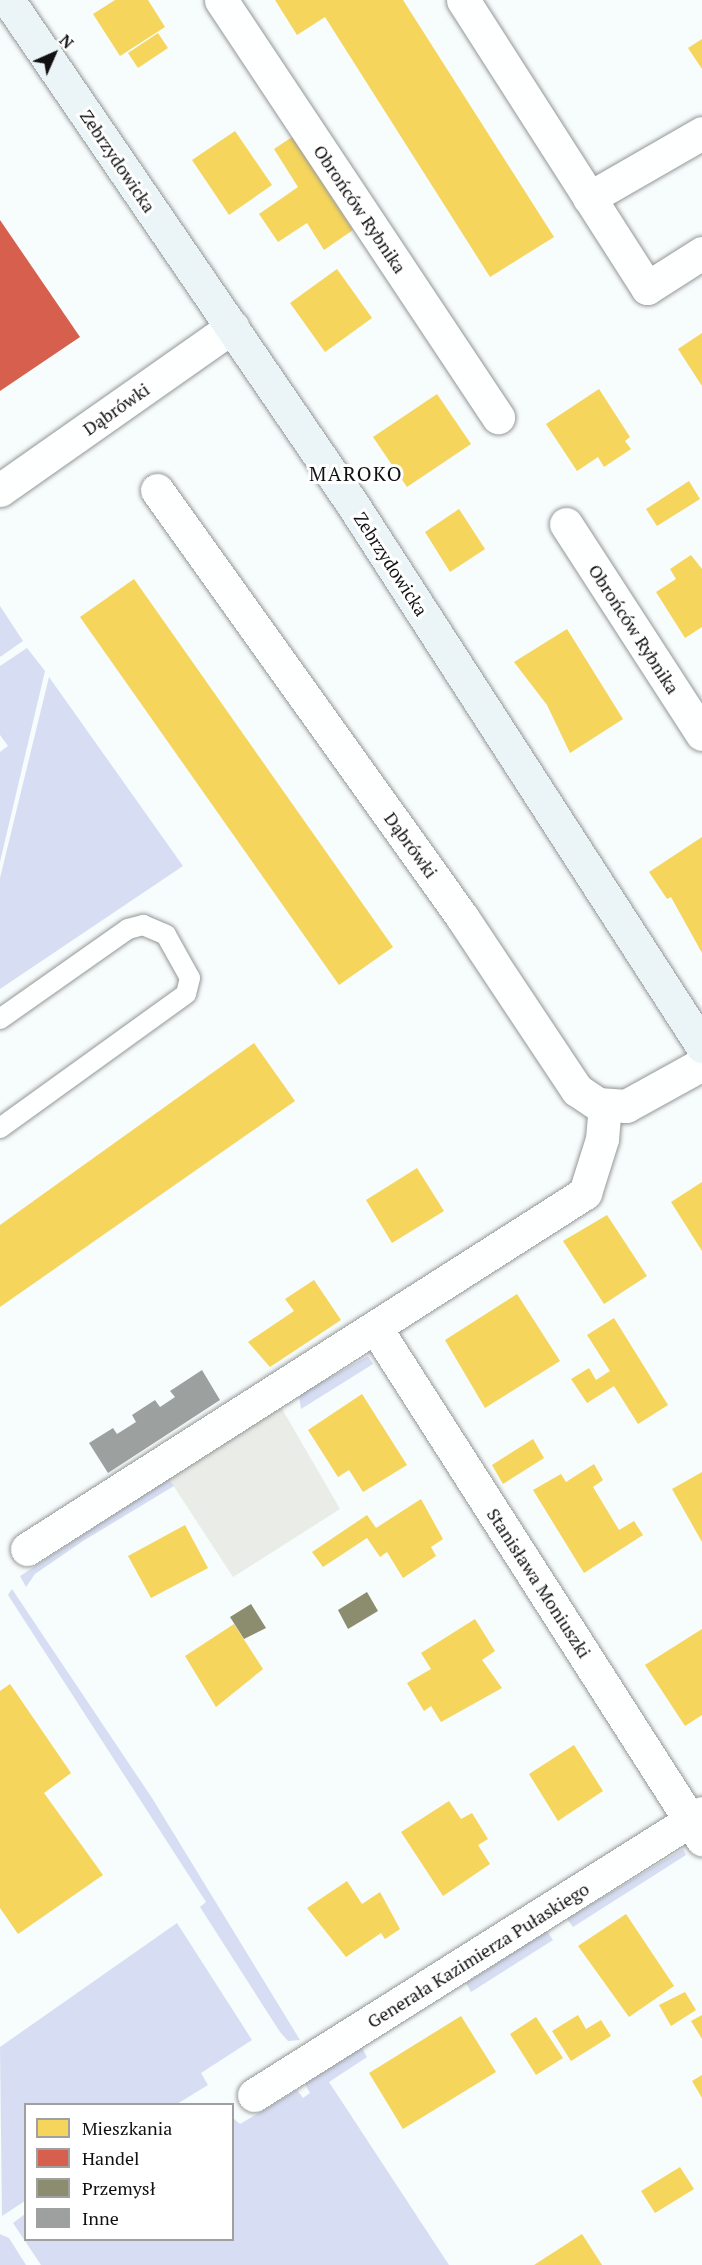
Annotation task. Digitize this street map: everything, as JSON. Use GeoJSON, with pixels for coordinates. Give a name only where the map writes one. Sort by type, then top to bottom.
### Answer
{"type":"FeatureCollection","features":[{"type":"Feature","properties":{"kind":"street","name":"Zebrzydowicka"},"geometry":{"type":"LineString","coordinates":[[8,0],[232,327],[702,1046]]}},
{"type":"Feature","properties":{"kind":"street","name":"Obrońców Rybnika"},"geometry":{"type":"LineString","coordinates":[[221,0],[498,417]]}},
{"type":"Feature","properties":{"kind":"street"},"geometry":{"type":"LineString","coordinates":[[463,0],[648,288],[702,252]]}},
{"type":"Feature","properties":{"kind":"street"},"geometry":{"type":"LineString","coordinates":[[589,198],[702,134]]}},
{"type":"Feature","properties":{"kind":"street","name":"Dąbrówki"},"geometry":{"type":"LineString","coordinates":[[0,490],[232,327]]}},
{"type":"Feature","properties":{"kind":"street","name":"Dąbrówki"},"geometry":{"type":"LineString","coordinates":[[157,490],[468,925],[566,1074],[584,1096],[605,1106]]}},
{"type":"Feature","properties":{"kind":"street","name":"Obrońców Rybnika"},"geometry":{"type":"LineString","coordinates":[[566,524],[691,692],[702,734]]}},
{"type":"Feature","properties":{"kind":"street"},"geometry":{"type":"LineString","coordinates":[[27,1549],[585,1193],[602,1139],[605,1106],[638,1102],[702,1064]]}},
{"type":"Feature","properties":{"kind":"street","name":"Stanisława Moniuszki"},"geometry":{"type":"LineString","coordinates":[[375,1327],[698,1825]]}},
{"type":"Feature","properties":{"kind":"street","name":"Generała Kazimierza Pułaskiego"},"geometry":{"type":"LineString","coordinates":[[254,2095],[698,1825]]}},
{"type":"Feature","properties":{"kind":"lane"},"geometry":{"type":"LineString","coordinates":[[0,1019],[128,929],[143,925],[166,935],[190,978],[186,994],[2,1129]]}},
{"type":"Feature","properties":{"kind":"shaded area"},"geometry":{"type":"Polygon","coordinates":[[[0,606],[23,641],[0,657],[0,606]]]}},
{"type":"Feature","properties":{"kind":"shaded area"},"geometry":{"type":"Polygon","coordinates":[[[27,648],[45,671],[0,862],[0,752],[8,746],[0,735],[0,666],[27,648]]]}},
{"type":"Feature","properties":{"kind":"shaded area"},"geometry":{"type":"Polygon","coordinates":[[[49,677],[183,866],[0,989],[0,878],[49,677]]]}},
{"type":"Feature","properties":{"kind":"shaded area"},"geometry":{"type":"Polygon","coordinates":[[[368,1356],[373,1364],[301,1409],[299,1395],[368,1356]]]}},
{"type":"Feature","properties":{"kind":"shaded area"},"geometry":{"type":"Polygon","coordinates":[[[281,1407],[340,1509],[233,1577],[169,1479],[281,1407]]]}},
{"type":"Feature","properties":{"kind":"shaded area"},"geometry":{"type":"Polygon","coordinates":[[[169,1479],[174,1486],[83,1541],[35,1574],[26,1587],[20,1576],[169,1479]]]}},
{"type":"Feature","properties":{"kind":"shaded area"},"geometry":{"type":"Polygon","coordinates":[[[12,1589],[152,1798],[300,2040],[288,2041],[280,2032],[200,1907],[206,1902],[8,1595],[12,1589]]]}},
{"type":"Feature","properties":{"kind":"shaded area"},"geometry":{"type":"Polygon","coordinates":[[[683,1849],[686,1855],[573,1927],[567,1919],[683,1849]]]}},
{"type":"Feature","properties":{"kind":"shaded area"},"geometry":{"type":"Polygon","coordinates":[[[177,1923],[252,2040],[201,2073],[208,2085],[179,2103],[24,2103],[24,2202],[2,2216],[0,2047],[177,1923]]]}},
{"type":"Feature","properties":{"kind":"shaded area"},"geometry":{"type":"Polygon","coordinates":[[[547,1931],[553,1940],[471,1992],[466,1983],[547,1931]]]}},
{"type":"Feature","properties":{"kind":"shaded area"},"geometry":{"type":"Polygon","coordinates":[[[362,2048],[367,2057],[329,2082],[449,2265],[41,2265],[25,2241],[234,2241],[234,2119],[240,2124],[297,2090],[303,2098],[310,2093],[305,2084],[362,2048]]]}},
{"type":"Feature","properties":{"kind":"shaded area"},"geometry":{"type":"Polygon","coordinates":[[[24,2215],[24,2240],[13,2223],[24,2215]]]}},
{"type":"Feature","properties":{"kind":"shaded area"},"geometry":{"type":"Polygon","coordinates":[[[0,2234],[9,2238],[26,2265],[0,2265],[0,2234]]]}},
{"type":"Feature","properties":{"kind":"building: Mieszkania"},"geometry":{"type":"Polygon","coordinates":[[[115,0],[148,0],[165,27],[120,56],[93,14],[115,0]]]}},
{"type":"Feature","properties":{"kind":"building: Mieszkania"},"geometry":{"type":"Polygon","coordinates":[[[275,0],[403,0],[554,237],[490,277],[325,17],[297,35],[275,0]]]}},
{"type":"Feature","properties":{"kind":"building: Mieszkania"},"geometry":{"type":"Polygon","coordinates":[[[158,33],[168,48],[138,68],[128,53],[158,33]]]}},
{"type":"Feature","properties":{"kind":"building: Mieszkania"},"geometry":{"type":"Polygon","coordinates":[[[702,39],[702,69],[688,48],[702,39]]]}},
{"type":"Feature","properties":{"kind":"building: Mieszkania"},"geometry":{"type":"Polygon","coordinates":[[[235,131],[272,185],[229,215],[192,160],[235,131]]]}},
{"type":"Feature","properties":{"kind":"building: Mieszkania"},"geometry":{"type":"Polygon","coordinates":[[[292,137],[353,230],[324,250],[307,223],[278,242],[259,214],[298,187],[274,149],[292,137]]]}},
{"type":"Feature","properties":{"kind":"building: Mieszkania"},"geometry":{"type":"Polygon","coordinates":[[[337,269],[372,318],[325,352],[290,303],[337,269]]]}},
{"type":"Feature","properties":{"kind":"building: Mieszkania"},"geometry":{"type":"Polygon","coordinates":[[[702,333],[702,386],[678,349],[702,333]]]}},
{"type":"Feature","properties":{"kind":"building: Mieszkania"},"geometry":{"type":"Polygon","coordinates":[[[599,389],[630,437],[625,441],[631,449],[604,467],[598,457],[577,471],[546,424],[599,389]]]}},
{"type":"Feature","properties":{"kind":"building: Mieszkania"},"geometry":{"type":"Polygon","coordinates":[[[437,394],[471,444],[407,487],[373,437],[437,394]]]}},
{"type":"Feature","properties":{"kind":"building: Mieszkania"},"geometry":{"type":"Polygon","coordinates":[[[689,481],[700,499],[657,526],[646,509],[689,481]]]}},
{"type":"Feature","properties":{"kind":"building: Mieszkania"},"geometry":{"type":"Polygon","coordinates":[[[459,509],[485,549],[450,572],[425,532],[459,509]]]}},
{"type":"Feature","properties":{"kind":"building: Mieszkania"},"geometry":{"type":"Polygon","coordinates":[[[691,555],[702,569],[702,627],[685,638],[656,592],[676,579],[670,569],[691,555]]]}},
{"type":"Feature","properties":{"kind":"building: Mieszkania"},"geometry":{"type":"Polygon","coordinates":[[[134,579],[393,947],[339,985],[80,617],[134,579]]]}},
{"type":"Feature","properties":{"kind":"building: Mieszkania"},"geometry":{"type":"Polygon","coordinates":[[[567,629],[623,719],[570,753],[547,705],[514,662],[567,629]]]}},
{"type":"Feature","properties":{"kind":"building: Mieszkania"},"geometry":{"type":"Polygon","coordinates":[[[702,837],[702,953],[671,897],[667,899],[649,872],[702,837]]]}},
{"type":"Feature","properties":{"kind":"building: Mieszkania"},"geometry":{"type":"Polygon","coordinates":[[[254,1043],[295,1101],[0,1307],[0,1225],[254,1043]]]}},
{"type":"Feature","properties":{"kind":"building: Mieszkania"},"geometry":{"type":"Polygon","coordinates":[[[417,1168],[444,1211],[392,1243],[366,1200],[417,1168]]]}},
{"type":"Feature","properties":{"kind":"building: Mieszkania"},"geometry":{"type":"Polygon","coordinates":[[[702,1182],[702,1251],[671,1202],[702,1182]]]}},
{"type":"Feature","properties":{"kind":"building: Mieszkania"},"geometry":{"type":"Polygon","coordinates":[[[607,1215],[647,1276],[604,1304],[563,1241],[607,1215]]]}},
{"type":"Feature","properties":{"kind":"building: Mieszkania"},"geometry":{"type":"Polygon","coordinates":[[[314,1280],[341,1320],[270,1367],[248,1342],[294,1311],[285,1299],[314,1280]]]}},
{"type":"Feature","properties":{"kind":"building: Mieszkania"},"geometry":{"type":"Polygon","coordinates":[[[517,1294],[560,1361],[485,1408],[445,1340],[517,1294]]]}},
{"type":"Feature","properties":{"kind":"building: Mieszkania"},"geometry":{"type":"Polygon","coordinates":[[[614,1318],[668,1405],[638,1424],[614,1386],[587,1403],[571,1379],[589,1368],[596,1380],[610,1371],[587,1335],[614,1318]]]}},
{"type":"Feature","properties":{"kind":"building: Mieszkania"},"geometry":{"type":"Polygon","coordinates":[[[362,1394],[407,1465],[363,1492],[349,1470],[338,1477],[308,1430],[362,1394]]]}},
{"type":"Feature","properties":{"kind":"building: Mieszkania"},"geometry":{"type":"Polygon","coordinates":[[[533,1439],[544,1458],[503,1484],[492,1465],[533,1439]]]}},
{"type":"Feature","properties":{"kind":"building: Mieszkania"},"geometry":{"type":"Polygon","coordinates":[[[594,1464],[603,1480],[593,1487],[619,1530],[634,1521],[643,1535],[584,1573],[533,1490],[561,1474],[566,1482],[594,1464]]]}},
{"type":"Feature","properties":{"kind":"building: Mieszkania"},"geometry":{"type":"Polygon","coordinates":[[[702,1472],[702,1542],[672,1489],[702,1472]]]}},
{"type":"Feature","properties":{"kind":"building: Mieszkania"},"geometry":{"type":"Polygon","coordinates":[[[421,1499],[443,1539],[431,1547],[436,1556],[403,1578],[387,1552],[380,1557],[367,1538],[323,1567],[312,1552],[367,1515],[376,1528],[421,1499]]]}},
{"type":"Feature","properties":{"kind":"building: Mieszkania"},"geometry":{"type":"Polygon","coordinates":[[[185,1525],[208,1568],[151,1598],[128,1556],[185,1525]]]}},
{"type":"Feature","properties":{"kind":"building: Mieszkania"},"geometry":{"type":"Polygon","coordinates":[[[475,1619],[495,1651],[482,1660],[502,1688],[441,1722],[431,1706],[424,1711],[407,1683],[431,1669],[421,1653],[475,1619]]]}},
{"type":"Feature","properties":{"kind":"building: Mieszkania"},"geometry":{"type":"Polygon","coordinates":[[[234,1624],[263,1669],[216,1707],[185,1656],[234,1624]]]}},
{"type":"Feature","properties":{"kind":"building: Mieszkania"},"geometry":{"type":"Polygon","coordinates":[[[702,1629],[702,1715],[685,1726],[645,1665],[702,1629]]]}},
{"type":"Feature","properties":{"kind":"building: Mieszkania"},"geometry":{"type":"Polygon","coordinates":[[[10,1684],[71,1773],[44,1793],[103,1875],[18,1934],[0,1908],[0,1691],[10,1684]]]}},
{"type":"Feature","properties":{"kind":"building: Mieszkania"},"geometry":{"type":"Polygon","coordinates":[[[574,1745],[603,1791],[558,1821],[529,1774],[574,1745]]]}},
{"type":"Feature","properties":{"kind":"building: Mieszkania"},"geometry":{"type":"Polygon","coordinates":[[[449,1801],[461,1819],[472,1813],[488,1839],[478,1845],[490,1864],[443,1896],[401,1832],[449,1801]]]}},
{"type":"Feature","properties":{"kind":"building: Mieszkania"},"geometry":{"type":"Polygon","coordinates":[[[347,1881],[362,1904],[380,1892],[400,1929],[385,1939],[381,1933],[346,1957],[307,1908],[347,1881]]]}},
{"type":"Feature","properties":{"kind":"building: Mieszkania"},"geometry":{"type":"Polygon","coordinates":[[[626,1914],[674,1986],[629,2017],[578,1946],[626,1914]]]}},
{"type":"Feature","properties":{"kind":"building: Mieszkania"},"geometry":{"type":"Polygon","coordinates":[[[685,1992],[696,2010],[671,2026],[659,2005],[685,1992]]]}},
{"type":"Feature","properties":{"kind":"building: Mieszkania"},"geometry":{"type":"Polygon","coordinates":[[[578,2015],[586,2029],[601,2020],[611,2036],[571,2061],[552,2031],[578,2015]]]}},
{"type":"Feature","properties":{"kind":"building: Mieszkania"},"geometry":{"type":"Polygon","coordinates":[[[702,2015],[702,2039],[691,2021],[702,2015]]]}},
{"type":"Feature","properties":{"kind":"building: Mieszkania"},"geometry":{"type":"Polygon","coordinates":[[[461,2016],[496,2072],[403,2129],[369,2073],[461,2016]]]}},
{"type":"Feature","properties":{"kind":"building: Mieszkania"},"geometry":{"type":"Polygon","coordinates":[[[536,2017],[563,2058],[536,2075],[510,2034],[536,2017]]]}},
{"type":"Feature","properties":{"kind":"building: Mieszkania"},"geometry":{"type":"Polygon","coordinates":[[[702,2075],[702,2098],[692,2081],[702,2075]]]}},
{"type":"Feature","properties":{"kind":"building: Mieszkania"},"geometry":{"type":"Polygon","coordinates":[[[680,2167],[694,2189],[655,2213],[641,2191],[680,2167]]]}},
{"type":"Feature","properties":{"kind":"building: Mieszkania"},"geometry":{"type":"Polygon","coordinates":[[[582,2234],[602,2265],[534,2265],[582,2234]]]}},
{"type":"Feature","properties":{"kind":"building: Handel"},"geometry":{"type":"Polygon","coordinates":[[[0,220],[80,337],[0,391],[0,220]]]}},
{"type":"Feature","properties":{"kind":"building: Przemysł"},"geometry":{"type":"Polygon","coordinates":[[[367,1592],[378,1611],[348,1629],[338,1610],[367,1592]]]}},
{"type":"Feature","properties":{"kind":"building: Przemysł"},"geometry":{"type":"Polygon","coordinates":[[[251,1604],[266,1628],[244,1639],[230,1617],[251,1604]]]}},
{"type":"Feature","properties":{"kind":"building: Inne"},"geometry":{"type":"Polygon","coordinates":[[[202,1370],[220,1400],[108,1473],[89,1443],[113,1428],[117,1434],[136,1422],[132,1415],[155,1400],[160,1407],[175,1397],[170,1391],[202,1370]]]}},
{"type":"Feature","properties":{"kind":"district","name":"MAROKO"},"geometry":{"type":"Point","coordinates":[356,473]}}]}
